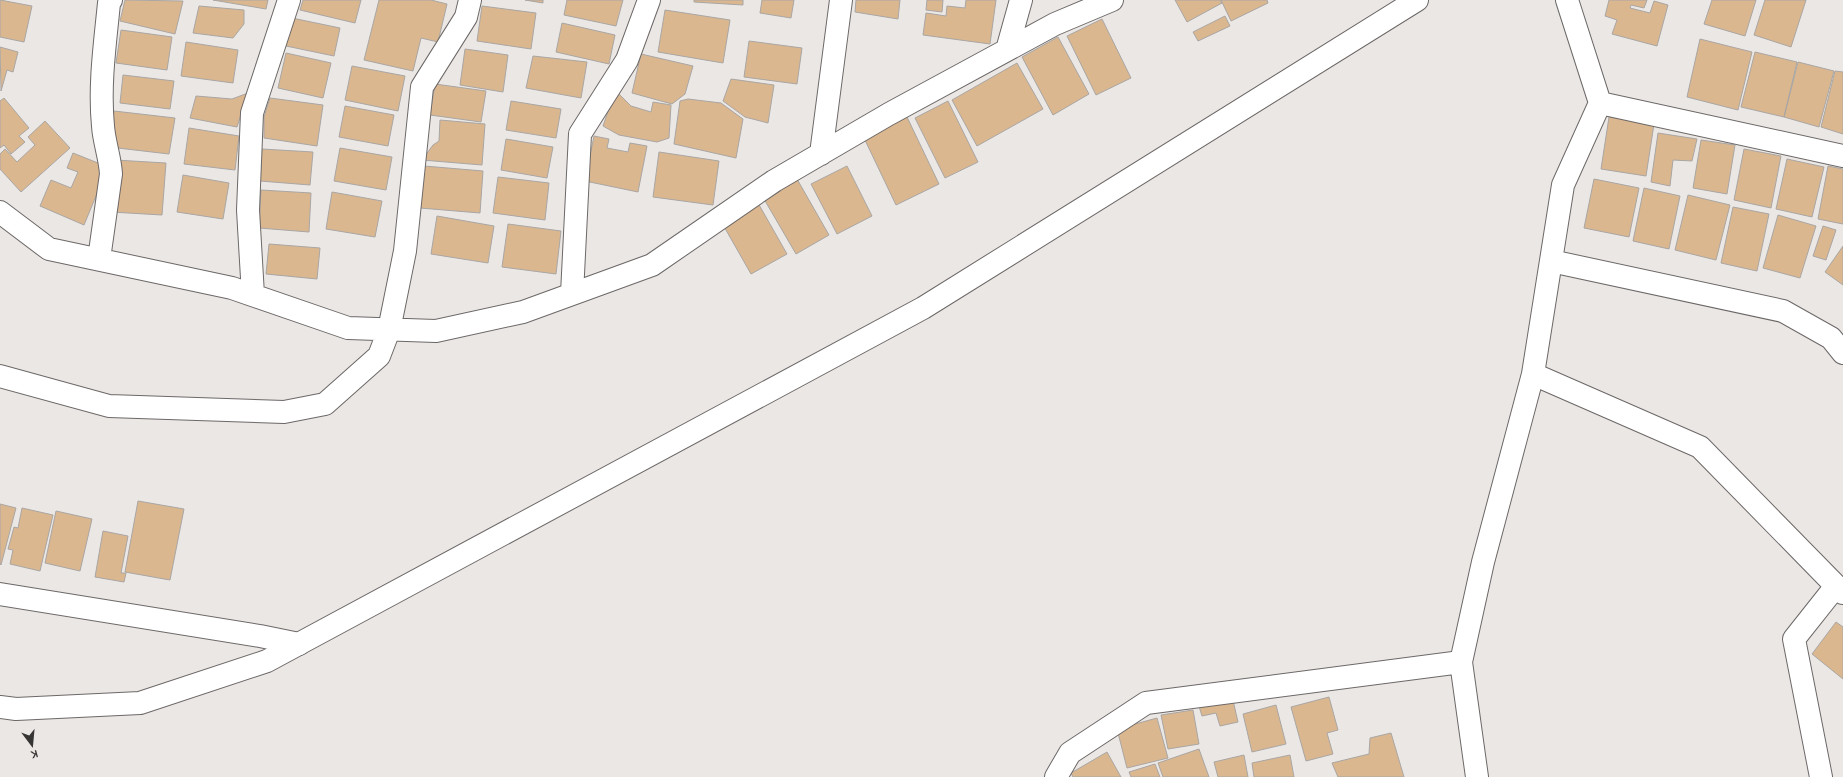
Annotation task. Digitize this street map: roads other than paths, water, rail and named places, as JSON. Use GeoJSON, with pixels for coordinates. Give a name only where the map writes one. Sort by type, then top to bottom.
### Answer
{"type":"FeatureCollection","features":[{"type":"Feature","properties":{"kind":"street"},"geometry":{"type":"LineString","coordinates":[[99,259],[111,174],[103,126],[101,76],[109,3],[111,0]]}},
{"type":"Feature","properties":{"kind":"street"},"geometry":{"type":"LineString","coordinates":[[254,295],[248,210],[252,113],[288,0]]}},
{"type":"Feature","properties":{"kind":"street"},"geometry":{"type":"LineString","coordinates":[[0,376],[109,406],[284,412],[325,404],[379,356],[389,330],[405,250],[422,87],[466,17],[470,0]]}},
{"type":"Feature","properties":{"kind":"street"},"geometry":{"type":"LineString","coordinates":[[572,294],[580,134],[627,60],[649,0]]}},
{"type":"Feature","properties":{"kind":"street"},"geometry":{"type":"LineString","coordinates":[[821,154],[840,0]]}},
{"type":"Feature","properties":{"kind":"street"},"geometry":{"type":"LineString","coordinates":[[1007,50],[1021,0]]}},
{"type":"Feature","properties":{"kind":"street"},"geometry":{"type":"LineString","coordinates":[[0,212],[49,249],[232,288],[348,328],[436,331],[523,312],[652,265],[774,181],[889,114],[1055,24],[1112,0]]}},
{"type":"Feature","properties":{"kind":"street"},"geometry":{"type":"LineString","coordinates":[[0,707],[16,709],[140,703],[267,661],[923,308],[1417,0]]}},
{"type":"Feature","properties":{"kind":"street"},"geometry":{"type":"LineString","coordinates":[[1476,777],[1461,662],[1483,562],[1533,374],[1564,185],[1600,103],[1566,0]]}},
{"type":"Feature","properties":{"kind":"street"},"geometry":{"type":"LineString","coordinates":[[1600,103],[1843,156]]}},
{"type":"Feature","properties":{"kind":"street"},"geometry":{"type":"LineString","coordinates":[[1551,261],[1782,311],[1831,338],[1843,353]]}},
{"type":"Feature","properties":{"kind":"street"},"geometry":{"type":"LineString","coordinates":[[1533,374],[1700,447],[1840,590],[1794,639],[1821,777]]}},
{"type":"Feature","properties":{"kind":"street"},"geometry":{"type":"LineString","coordinates":[[0,594],[260,636],[299,644]]}},
{"type":"Feature","properties":{"kind":"street"},"geometry":{"type":"LineString","coordinates":[[1056,777],[1070,753],[1146,703],[1461,662]]}}]}
